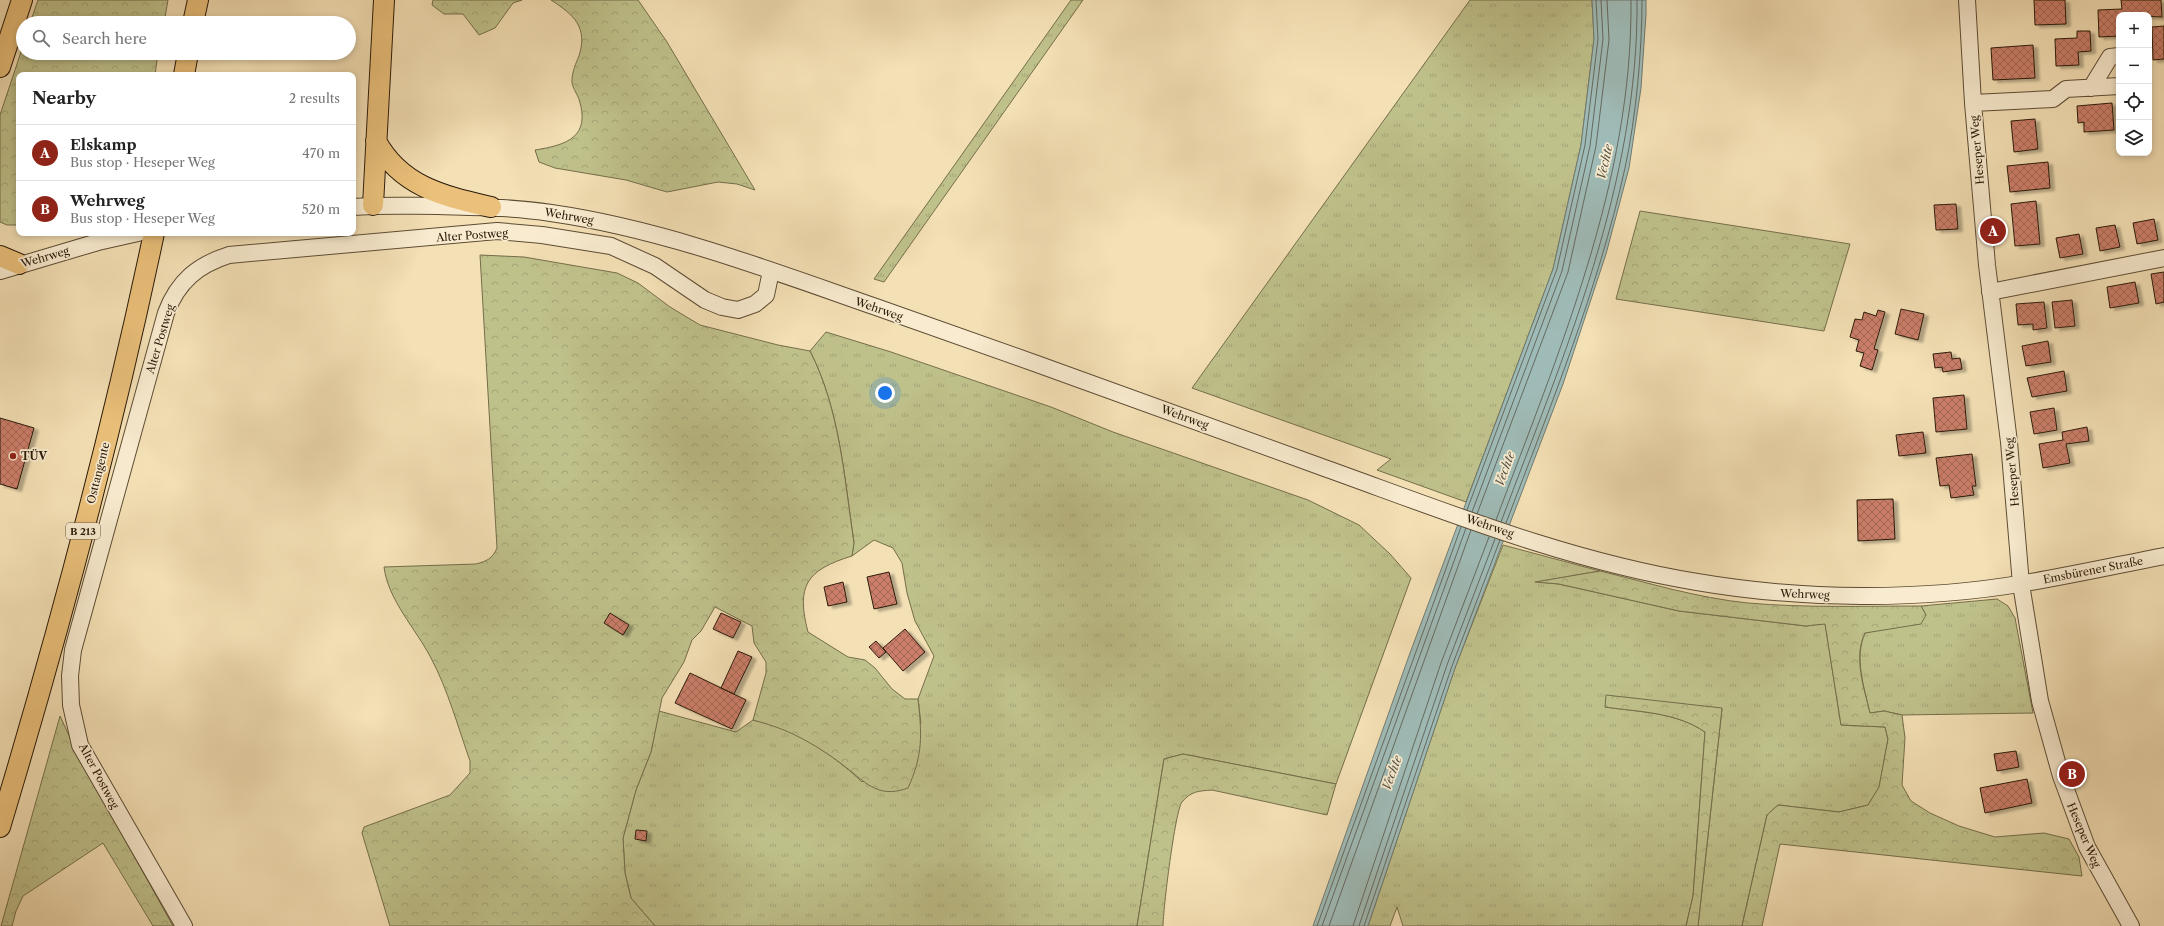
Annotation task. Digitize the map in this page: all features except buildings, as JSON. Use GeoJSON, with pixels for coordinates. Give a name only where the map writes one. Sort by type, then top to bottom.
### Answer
{"type":"FeatureCollection","features":[{"type":"Feature","properties":{"kind":"main road"},"geometry":{"type":"LineString","coordinates":[[17,16],[22,0]]}},
{"type":"Feature","properties":{"kind":"main road"},"geometry":{"type":"LineString","coordinates":[[193,0],[193,16]]}},
{"type":"Feature","properties":{"kind":"main road"},"geometry":{"type":"LineString","coordinates":[[195,16],[198,0]]}},
{"type":"Feature","properties":{"kind":"main road"},"geometry":{"type":"LineString","coordinates":[[373,205],[384,0]]}},
{"type":"Feature","properties":{"kind":"main road"},"geometry":{"type":"LineString","coordinates":[[0,67],[16,18]]}},
{"type":"Feature","properties":{"kind":"main road"},"geometry":{"type":"LineString","coordinates":[[185,72],[187,60]]}},
{"type":"Feature","properties":{"kind":"main road"},"geometry":{"type":"LineString","coordinates":[[376,141],[385,158],[400,172],[411,179],[449,198],[491,207]]}},
{"type":"Feature","properties":{"kind":"main road","name":"Osttangente"},"geometry":{"type":"LineString","coordinates":[[0,827],[43,685],[136,322],[153,236]]}},
{"type":"Feature","properties":{"kind":"main road"},"geometry":{"type":"LineString","coordinates":[[0,256],[20,264]]}},
{"type":"Feature","properties":{"kind":"street","name":"Heseper Weg"},"geometry":{"type":"LineString","coordinates":[[1967,0],[1973,103],[1990,292],[2009,442],[2021,584],[2040,701],[2061,776],[2087,847],[2131,926]]}},
{"type":"Feature","properties":{"kind":"street"},"geometry":{"type":"LineString","coordinates":[[2091,88],[2110,57],[2116,56]]}},
{"type":"Feature","properties":{"kind":"street"},"geometry":{"type":"LineString","coordinates":[[1973,103],[2052,99],[2066,89],[2116,86]]}},
{"type":"Feature","properties":{"kind":"street","name":"Wehrweg"},"geometry":{"type":"LineString","coordinates":[[356,207],[373,205],[491,207],[548,212],[612,224],[686,243],[771,271],[1098,385],[1433,507],[1523,537],[1656,575],[1700,583],[1769,592],[1839,595],[1925,594],[2021,584]]}},
{"type":"Feature","properties":{"kind":"street","name":"Alter Postweg"},"geometry":{"type":"LineString","coordinates":[[184,926],[80,745],[71,705],[70,676],[73,650],[166,313],[170,302],[193,272],[209,262],[230,255],[497,231],[542,234],[611,246],[655,266],[705,300],[722,307],[738,310],[756,304],[766,294],[771,271]]}},
{"type":"Feature","properties":{"kind":"street","name":"Wehrweg"},"geometry":{"type":"LineString","coordinates":[[0,271],[98,242],[125,236]]}},
{"type":"Feature","properties":{"kind":"street"},"geometry":{"type":"LineString","coordinates":[[1990,292],[2164,258]]}},
{"type":"Feature","properties":{"kind":"street","name":"Emsbürener Straße"},"geometry":{"type":"LineString","coordinates":[[2021,584],[2164,556]]}},
{"type":"Feature","properties":{"kind":"green space"},"geometry":{"type":"Polygon","coordinates":[[[38,0],[168,0],[165,16],[32,16],[38,0]]]}},
{"type":"Feature","properties":{"kind":"green space"},"geometry":{"type":"Polygon","coordinates":[[[433,0],[522,0],[513,3],[495,28],[479,35],[463,14],[444,14],[432,5],[433,0]]]}},
{"type":"Feature","properties":{"kind":"green space"},"geometry":{"type":"Polygon","coordinates":[[[551,0],[638,0],[667,42],[755,190],[737,184],[718,182],[667,192],[626,180],[555,168],[539,162],[535,150],[566,142],[574,137],[579,131],[582,122],[582,112],[579,99],[572,82],[573,71],[581,46],[582,37],[580,29],[577,23],[566,11],[551,0]]]}},
{"type":"Feature","properties":{"kind":"green space"},"geometry":{"type":"Polygon","coordinates":[[[1071,0],[1083,0],[884,282],[874,279],[1071,0]]]}},
{"type":"Feature","properties":{"kind":"green space"},"geometry":{"type":"Polygon","coordinates":[[[1470,0],[1592,0],[1594,39],[1581,145],[1553,269],[1466,502],[1377,470],[1391,459],[1192,388],[1470,0]]]}},
{"type":"Feature","properties":{"kind":"green space"},"geometry":{"type":"Polygon","coordinates":[[[18,60],[157,60],[155,72],[16,72],[16,225],[7,225],[0,222],[0,115],[18,60]]]}},
{"type":"Feature","properties":{"kind":"green space"},"geometry":{"type":"Polygon","coordinates":[[[1640,211],[1850,244],[1824,331],[1616,299],[1640,211]]]}},
{"type":"Feature","properties":{"kind":"green space"},"geometry":{"type":"Polygon","coordinates":[[[480,255],[524,257],[617,273],[638,283],[670,307],[700,325],[778,345],[810,351],[820,373],[828,397],[840,444],[854,543],[852,556],[824,567],[808,582],[803,603],[808,632],[848,657],[865,660],[875,668],[892,689],[905,699],[918,699],[921,734],[919,755],[908,788],[891,792],[878,790],[810,743],[782,729],[753,720],[766,673],[766,662],[754,643],[752,626],[715,607],[701,631],[692,640],[684,662],[662,698],[651,752],[636,790],[623,838],[625,873],[631,898],[655,926],[390,926],[362,833],[364,827],[450,795],[470,773],[470,761],[443,683],[425,647],[397,603],[391,591],[384,567],[476,564],[489,559],[497,548],[480,255]]]}},
{"type":"Feature","properties":{"kind":"green space"},"geometry":{"type":"Polygon","coordinates":[[[826,332],[891,352],[1051,407],[1113,432],[1308,500],[1359,525],[1390,554],[1411,578],[1336,784],[1183,754],[1164,759],[1137,926],[655,926],[631,898],[625,873],[623,838],[636,790],[651,752],[659,711],[736,732],[753,720],[780,727],[801,737],[823,751],[844,766],[862,782],[921,724],[918,699],[934,656],[915,621],[907,593],[902,563],[893,548],[874,540],[852,556],[854,542],[840,444],[828,397],[820,373],[810,351],[826,332]]]}},
{"type":"Feature","properties":{"kind":"green space"},"geometry":{"type":"Polygon","coordinates":[[[1503,545],[1600,571],[1537,582],[1559,584],[1679,611],[1806,626],[1825,623],[1841,725],[1885,727],[1888,739],[1879,788],[1868,805],[1839,812],[1778,805],[1767,815],[1742,926],[1698,926],[1722,709],[1605,707],[1657,714],[1682,720],[1705,732],[1693,896],[1686,926],[1403,926],[1397,907],[1390,926],[1368,926],[1455,668],[1503,545]]]}},
{"type":"Feature","properties":{"kind":"green space"},"geometry":{"type":"Polygon","coordinates":[[[1600,571],[1692,594],[1729,601],[1769,605],[1921,606],[1926,615],[1921,624],[1865,633],[1860,652],[1861,673],[1870,713],[1884,711],[1902,715],[1905,738],[1902,785],[1911,801],[1930,813],[1959,826],[1995,837],[2044,833],[2069,839],[2079,857],[2082,876],[1780,844],[1762,926],[1742,926],[1767,815],[1778,805],[1839,812],[1868,805],[1879,787],[1888,739],[1885,727],[1841,725],[1825,624],[1806,626],[1679,611],[1559,584],[1535,582],[1600,571]]]}},
{"type":"Feature","properties":{"kind":"green space"},"geometry":{"type":"Polygon","coordinates":[[[1997,599],[2008,606],[2015,618],[2033,713],[1902,715],[1884,711],[1870,713],[1860,662],[1860,652],[1865,633],[1884,629],[1926,615],[1921,606],[1997,599]]]}},
{"type":"Feature","properties":{"kind":"green space"},"geometry":{"type":"Polygon","coordinates":[[[1606,695],[1722,708],[1698,926],[1686,926],[1693,896],[1705,732],[1694,725],[1670,717],[1605,707],[1606,695]]]}},
{"type":"Feature","properties":{"kind":"green space"},"geometry":{"type":"Polygon","coordinates":[[[60,716],[79,757],[173,926],[153,926],[103,843],[23,896],[16,911],[12,926],[1,926],[60,716]]]}},
{"type":"Feature","properties":{"kind":"green space"},"geometry":{"type":"Polygon","coordinates":[[[1183,754],[1336,784],[1327,815],[1212,790],[1199,791],[1185,798],[1179,809],[1176,823],[1167,882],[1163,926],[1137,926],[1164,759],[1183,754]]]}},
{"type":"Feature","properties":{"kind":"water","name":"Vechte"},"geometry":{"type":"Polygon","coordinates":[[[1592,0],[1646,0],[1641,88],[1629,168],[1606,254],[1563,384],[1455,668],[1368,926],[1313,926],[1410,653],[1553,269],[1581,145],[1594,39],[1592,0]]]}},
{"type":"Feature","properties":{"kind":"place","name":"Elskamp"},"geometry":{"type":"Point","coordinates":[1993,231]}},
{"type":"Feature","properties":{"kind":"place","name":"TÜV"},"geometry":{"type":"Point","coordinates":[13,456]}},
{"type":"Feature","properties":{"kind":"place","name":"Wehrweg"},"geometry":{"type":"Point","coordinates":[2072,774]}}]}
